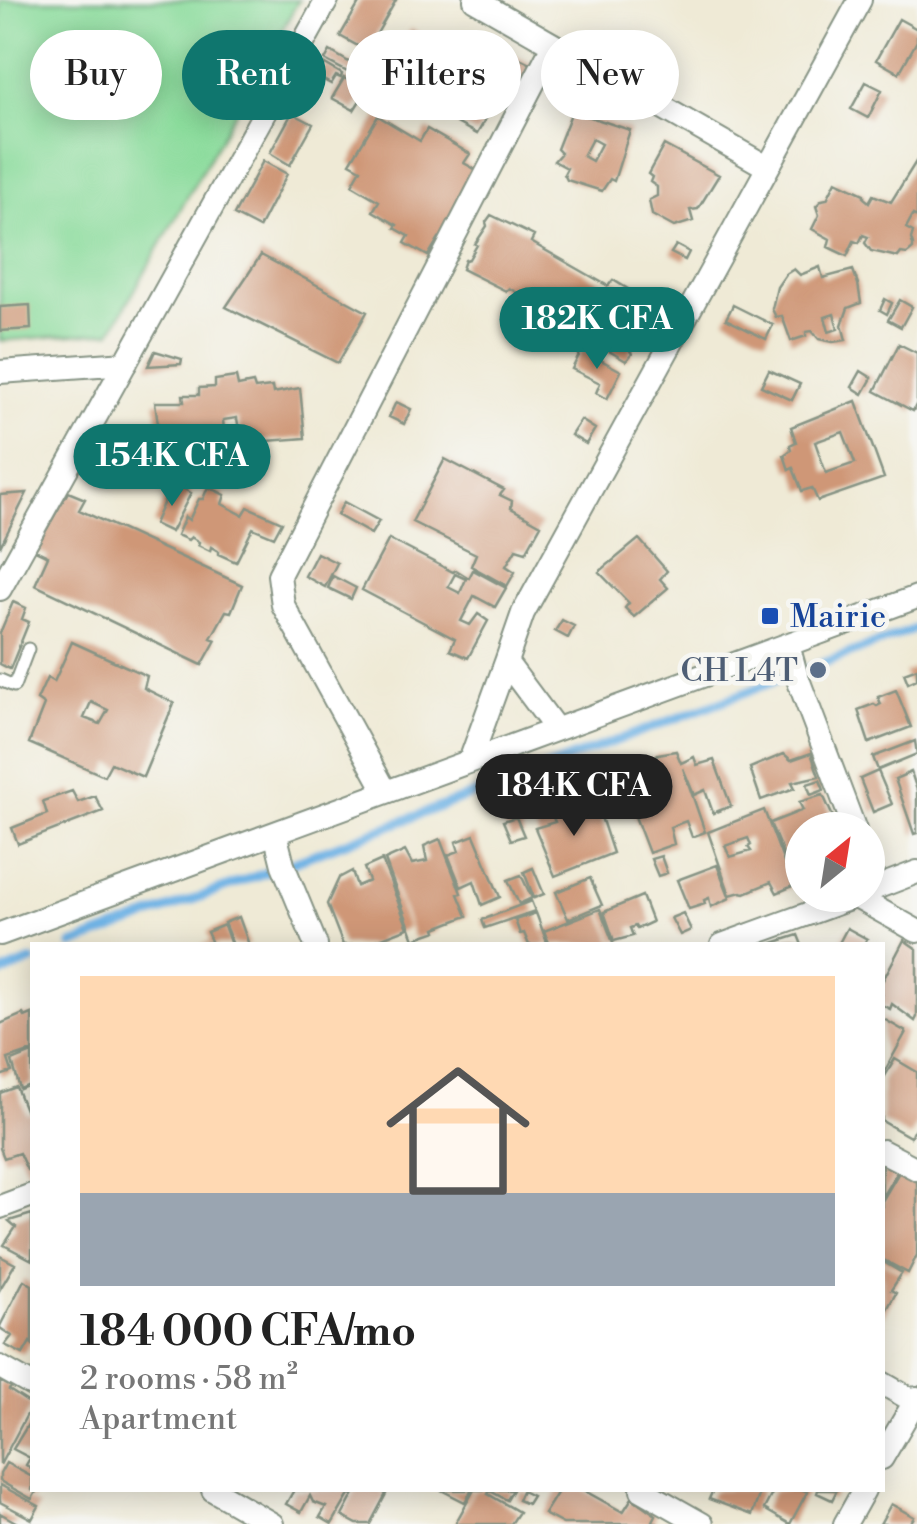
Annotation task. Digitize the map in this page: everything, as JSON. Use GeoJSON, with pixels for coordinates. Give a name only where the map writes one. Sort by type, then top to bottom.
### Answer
{"type":"FeatureCollection","features":[{"type":"Feature","properties":{"kind":"street"},"geometry":{"type":"LineString","coordinates":[[0,589],[326,0]]}},
{"type":"Feature","properties":{"kind":"street"},"geometry":{"type":"LineString","coordinates":[[474,0],[541,38]]}},
{"type":"Feature","properties":{"kind":"street"},"geometry":{"type":"LineString","coordinates":[[470,761],[523,613],[860,0]]}},
{"type":"Feature","properties":{"kind":"street"},"geometry":{"type":"LineString","coordinates":[[386,792],[283,605],[279,575],[541,68]]}},
{"type":"Feature","properties":{"kind":"street"},"geometry":{"type":"LineString","coordinates":[[679,117],[767,167]]}},
{"type":"Feature","properties":{"kind":"street"},"geometry":{"type":"LineString","coordinates":[[0,372],[126,362]]}},
{"type":"Feature","properties":{"kind":"street"},"geometry":{"type":"LineString","coordinates":[[0,934],[917,597]]}},
{"type":"Feature","properties":{"kind":"street"},"geometry":{"type":"LineString","coordinates":[[788,645],[848,812]]}},
{"type":"Feature","properties":{"kind":"street"},"geometry":{"type":"LineString","coordinates":[[506,662],[556,729]]}},
{"type":"Feature","properties":{"kind":"street"},"geometry":{"type":"LineString","coordinates":[[276,833],[283,865],[315,942]]}},
{"type":"Feature","properties":{"kind":"street"},"geometry":{"type":"LineString","coordinates":[[885,885],[917,872]]}},
{"type":"Feature","properties":{"kind":"street"},"geometry":{"type":"LineString","coordinates":[[885,908],[917,931]]}},
{"type":"Feature","properties":{"kind":"street"},"geometry":{"type":"LineString","coordinates":[[730,942],[813,912]]}},
{"type":"Feature","properties":{"kind":"street"},"geometry":{"type":"LineString","coordinates":[[885,1152],[917,1170]]}},
{"type":"Feature","properties":{"kind":"street"},"geometry":{"type":"LineString","coordinates":[[0,1208],[30,1196]]}},
{"type":"Feature","properties":{"kind":"street"},"geometry":{"type":"LineString","coordinates":[[0,1366],[30,1384]]}},
{"type":"Feature","properties":{"kind":"street"},"geometry":{"type":"LineString","coordinates":[[885,1385],[916,1401],[885,1453]]}},
{"type":"Feature","properties":{"kind":"street"},"geometry":{"type":"LineString","coordinates":[[216,1492],[272,1524]]}},
{"type":"Feature","properties":{"kind":"street"},"geometry":{"type":"LineString","coordinates":[[646,1492],[702,1524]]}},
{"type":"Feature","properties":{"kind":"street"},"geometry":{"type":"LineString","coordinates":[[845,1524],[863,1492]]}},
{"type":"Feature","properties":{"kind":"lane"},"geometry":{"type":"LineString","coordinates":[[0,680],[14,686],[28,649]]}},
{"type":"Feature","properties":{"kind":"green space"},"geometry":{"type":"Polygon","coordinates":[[[0,0],[299,0],[282,30],[182,30],[182,120],[231,120],[111,332],[0,341],[0,0]]]}},
{"type":"Feature","properties":{"kind":"building"},"geometry":{"type":"Polygon","coordinates":[[[361,0],[396,0],[379,30],[346,30],[346,39],[340,36],[361,0]]]}},
{"type":"Feature","properties":{"kind":"building"},"geometry":{"type":"Polygon","coordinates":[[[899,19],[917,29],[917,41],[899,73],[876,60],[899,19]]]}},
{"type":"Feature","properties":{"kind":"building"},"geometry":{"type":"Polygon","coordinates":[[[330,51],[346,60],[346,71],[326,61],[330,51]]]}},
{"type":"Feature","properties":{"kind":"building"},"geometry":{"type":"Polygon","coordinates":[[[521,59],[532,64],[521,85],[521,59]]]}},
{"type":"Feature","properties":{"kind":"building"},"geometry":{"type":"Polygon","coordinates":[[[326,65],[342,74],[331,84],[326,81],[326,65]]]}},
{"type":"Feature","properties":{"kind":"building"},"geometry":{"type":"Polygon","coordinates":[[[344,78],[346,79],[346,106],[332,98],[344,78]]]}},
{"type":"Feature","properties":{"kind":"building"},"geometry":{"type":"Polygon","coordinates":[[[866,82],[882,90],[868,118],[851,109],[866,82]]]}},
{"type":"Feature","properties":{"kind":"building"},"geometry":{"type":"Polygon","coordinates":[[[288,120],[313,124],[290,165],[270,153],[288,120]]]}},
{"type":"Feature","properties":{"kind":"building"},"geometry":{"type":"Polygon","coordinates":[[[376,120],[385,120],[420,141],[427,129],[470,154],[464,163],[487,176],[449,243],[439,238],[428,256],[405,243],[409,236],[373,211],[379,201],[352,185],[361,169],[350,163],[376,120]]]}},
{"type":"Feature","properties":{"kind":"building"},"geometry":{"type":"Polygon","coordinates":[[[451,120],[485,120],[477,134],[451,120]]]}},
{"type":"Feature","properties":{"kind":"building"},"geometry":{"type":"Polygon","coordinates":[[[568,120],[599,120],[630,130],[614,181],[610,179],[602,191],[567,180],[567,168],[554,161],[561,153],[557,149],[568,120]],[[592,139],[583,156],[592,161],[601,144],[592,139]]]}},
{"type":"Feature","properties":{"kind":"building"},"geometry":{"type":"Polygon","coordinates":[[[664,145],[719,175],[698,209],[690,210],[693,221],[674,227],[652,215],[649,200],[657,196],[657,187],[648,174],[664,145]]]}},
{"type":"Feature","properties":{"kind":"building"},"geometry":{"type":"Polygon","coordinates":[[[917,160],[917,217],[913,215],[906,228],[913,232],[913,249],[907,254],[898,257],[871,251],[865,243],[868,237],[863,235],[859,243],[854,241],[847,256],[828,247],[830,239],[812,229],[819,215],[816,206],[827,199],[836,181],[864,194],[869,202],[873,195],[891,202],[917,160]]]}},
{"type":"Feature","properties":{"kind":"building"},"geometry":{"type":"Polygon","coordinates":[[[263,161],[287,174],[259,228],[234,215],[263,161]]]}},
{"type":"Feature","properties":{"kind":"building"},"geometry":{"type":"Polygon","coordinates":[[[491,215],[534,236],[531,242],[608,286],[613,280],[656,306],[651,316],[647,315],[626,361],[509,288],[506,291],[462,269],[491,215]]]}},
{"type":"Feature","properties":{"kind":"building"},"geometry":{"type":"Polygon","coordinates":[[[676,245],[689,252],[685,260],[671,253],[676,245]]]}},
{"type":"Feature","properties":{"kind":"building"},"geometry":{"type":"Polygon","coordinates":[[[261,255],[367,312],[338,363],[226,307],[261,255]]]}},
{"type":"Feature","properties":{"kind":"building"},"geometry":{"type":"Polygon","coordinates":[[[820,267],[823,278],[853,270],[861,303],[848,308],[842,325],[846,340],[819,339],[812,331],[791,341],[782,316],[776,317],[772,309],[777,287],[786,274],[794,269],[800,275],[820,267]],[[834,314],[825,317],[829,332],[838,329],[834,314]]]}},
{"type":"Feature","properties":{"kind":"building"},"geometry":{"type":"Polygon","coordinates":[[[885,299],[892,303],[887,314],[880,310],[885,299]]]}},
{"type":"Feature","properties":{"kind":"building"},"geometry":{"type":"Polygon","coordinates":[[[900,300],[912,307],[901,327],[888,320],[900,300]]]}},
{"type":"Feature","properties":{"kind":"building"},"geometry":{"type":"Polygon","coordinates":[[[30,305],[31,329],[0,331],[0,307],[30,305]]]}},
{"type":"Feature","properties":{"kind":"building"},"geometry":{"type":"Polygon","coordinates":[[[733,305],[773,325],[766,339],[726,319],[733,305]]]}},
{"type":"Feature","properties":{"kind":"building"},"geometry":{"type":"Polygon","coordinates":[[[899,344],[917,353],[917,403],[913,411],[875,391],[899,344]]]}},
{"type":"Feature","properties":{"kind":"building"},"geometry":{"type":"Polygon","coordinates":[[[582,350],[621,371],[607,399],[596,393],[600,383],[572,369],[582,350]]]}},
{"type":"Feature","properties":{"kind":"building"},"geometry":{"type":"Polygon","coordinates":[[[155,351],[182,359],[181,364],[148,366],[155,351]]]}},
{"type":"Feature","properties":{"kind":"building"},"geometry":{"type":"Polygon","coordinates":[[[769,370],[800,384],[792,400],[761,386],[769,370]]]}},
{"type":"Feature","properties":{"kind":"building"},"geometry":{"type":"Polygon","coordinates":[[[861,371],[872,378],[863,394],[852,387],[861,371]]]}},
{"type":"Feature","properties":{"kind":"building"},"geometry":{"type":"Polygon","coordinates":[[[236,377],[238,386],[253,383],[255,389],[272,387],[273,393],[300,388],[305,438],[241,442],[237,418],[223,420],[225,442],[212,443],[212,449],[162,454],[155,402],[184,402],[183,395],[199,395],[199,388],[215,387],[215,380],[236,377]]]}},
{"type":"Feature","properties":{"kind":"building"},"geometry":{"type":"Polygon","coordinates":[[[856,401],[884,478],[818,501],[812,488],[802,491],[793,468],[789,470],[784,455],[796,442],[791,427],[856,401]],[[843,432],[815,442],[826,473],[855,463],[843,432]]]}},
{"type":"Feature","properties":{"kind":"building"},"geometry":{"type":"Polygon","coordinates":[[[396,402],[411,409],[404,424],[389,417],[396,402]]]}},
{"type":"Feature","properties":{"kind":"building"},"geometry":{"type":"Polygon","coordinates":[[[581,420],[595,429],[586,444],[571,435],[581,420]]]}},
{"type":"Feature","properties":{"kind":"building"},"geometry":{"type":"Polygon","coordinates":[[[111,433],[120,437],[111,453],[103,448],[111,433]]]}},
{"type":"Feature","properties":{"kind":"building"},"geometry":{"type":"Polygon","coordinates":[[[445,459],[504,490],[500,495],[512,501],[511,508],[541,525],[526,552],[516,549],[506,566],[515,572],[507,586],[471,566],[476,554],[412,522],[445,459]]]}},
{"type":"Feature","properties":{"kind":"building"},"geometry":{"type":"Polygon","coordinates":[[[178,486],[191,493],[171,532],[154,524],[169,490],[175,492],[178,486]]]}},
{"type":"Feature","properties":{"kind":"building"},"geometry":{"type":"Polygon","coordinates":[[[208,487],[225,495],[222,504],[243,515],[248,507],[282,522],[274,537],[253,528],[236,562],[211,547],[210,551],[198,545],[191,537],[188,540],[177,535],[185,517],[189,520],[208,487]]]}},
{"type":"Feature","properties":{"kind":"building"},"geometry":{"type":"Polygon","coordinates":[[[68,492],[85,499],[79,510],[242,585],[231,612],[226,611],[211,638],[216,640],[202,665],[35,585],[48,556],[35,550],[68,492]]]}},
{"type":"Feature","properties":{"kind":"building"},"geometry":{"type":"Polygon","coordinates":[[[27,493],[0,547],[0,495],[27,493]]]}},
{"type":"Feature","properties":{"kind":"building"},"geometry":{"type":"Polygon","coordinates":[[[344,502],[379,521],[371,534],[337,515],[344,502]]]}},
{"type":"Feature","properties":{"kind":"building"},"geometry":{"type":"Polygon","coordinates":[[[389,539],[453,572],[469,578],[473,570],[506,588],[495,607],[474,596],[461,621],[470,625],[478,614],[488,621],[468,658],[450,650],[455,639],[362,590],[389,539]],[[455,574],[448,587],[460,593],[466,579],[455,574]]]}},
{"type":"Feature","properties":{"kind":"building"},"geometry":{"type":"Polygon","coordinates":[[[639,539],[667,571],[660,579],[668,588],[634,617],[625,608],[629,603],[599,572],[639,539]]]}},
{"type":"Feature","properties":{"kind":"building"},"geometry":{"type":"Polygon","coordinates":[[[317,553],[337,563],[325,587],[305,576],[317,553]]]}},
{"type":"Feature","properties":{"kind":"building"},"geometry":{"type":"Polygon","coordinates":[[[333,576],[356,588],[351,599],[328,588],[333,576]]]}},
{"type":"Feature","properties":{"kind":"building"},"geometry":{"type":"Polygon","coordinates":[[[13,602],[26,608],[22,619],[29,622],[10,669],[0,664],[0,633],[13,602]]]}},
{"type":"Feature","properties":{"kind":"building"},"geometry":{"type":"Polygon","coordinates":[[[562,620],[574,626],[568,638],[555,631],[562,620]]]}},
{"type":"Feature","properties":{"kind":"building"},"geometry":{"type":"Polygon","coordinates":[[[72,642],[147,676],[144,688],[174,703],[143,777],[111,763],[104,776],[29,743],[44,705],[37,700],[47,678],[54,682],[72,642]],[[91,702],[84,718],[100,724],[108,710],[91,702]]]}},
{"type":"Feature","properties":{"kind":"building"},"geometry":{"type":"Polygon","coordinates":[[[917,668],[917,679],[908,683],[904,673],[917,668]]]}},
{"type":"Feature","properties":{"kind":"building"},"geometry":{"type":"Polygon","coordinates":[[[896,690],[911,727],[869,743],[858,710],[881,704],[878,697],[896,690]]]}},
{"type":"Feature","properties":{"kind":"building"},"geometry":{"type":"Polygon","coordinates":[[[915,741],[917,754],[878,770],[873,757],[915,741]]]}},
{"type":"Feature","properties":{"kind":"building"},"geometry":{"type":"Polygon","coordinates":[[[676,751],[681,763],[694,757],[697,765],[714,760],[731,806],[713,813],[705,790],[694,795],[683,768],[705,832],[692,837],[686,821],[670,827],[674,844],[649,853],[618,772],[630,766],[640,785],[652,782],[646,764],[658,754],[676,751]]]}},
{"type":"Feature","properties":{"kind":"building"},"geometry":{"type":"Polygon","coordinates":[[[811,753],[819,776],[792,782],[795,788],[761,800],[750,768],[784,754],[791,760],[811,753]]]}},
{"type":"Feature","properties":{"kind":"building"},"geometry":{"type":"Polygon","coordinates":[[[878,771],[892,804],[873,812],[860,779],[878,771]]]}},
{"type":"Feature","properties":{"kind":"building"},"geometry":{"type":"Polygon","coordinates":[[[911,772],[917,790],[914,834],[895,779],[911,772]]]}},
{"type":"Feature","properties":{"kind":"building"},"geometry":{"type":"Polygon","coordinates":[[[820,780],[824,790],[811,795],[807,784],[820,780]]]}},
{"type":"Feature","properties":{"kind":"building"},"geometry":{"type":"Polygon","coordinates":[[[72,791],[78,802],[95,796],[103,811],[18,844],[12,828],[47,814],[43,801],[72,791]]]}},
{"type":"Feature","properties":{"kind":"building"},"geometry":{"type":"Polygon","coordinates":[[[823,795],[831,812],[798,812],[803,810],[799,802],[823,795]]]}},
{"type":"Feature","properties":{"kind":"building"},"geometry":{"type":"Polygon","coordinates":[[[577,803],[582,812],[598,808],[613,853],[555,876],[535,828],[555,822],[551,813],[577,803]]]}},
{"type":"Feature","properties":{"kind":"building"},"geometry":{"type":"Polygon","coordinates":[[[764,810],[785,865],[785,890],[777,893],[771,882],[730,895],[708,832],[764,810]],[[748,838],[725,846],[730,857],[751,851],[748,838]]]}},
{"type":"Feature","properties":{"kind":"building"},"geometry":{"type":"Polygon","coordinates":[[[516,817],[524,836],[511,840],[503,821],[516,817]]]}},
{"type":"Feature","properties":{"kind":"building"},"geometry":{"type":"Polygon","coordinates":[[[785,817],[785,859],[770,823],[785,817]]]}},
{"type":"Feature","properties":{"kind":"building"},"geometry":{"type":"Polygon","coordinates":[[[474,835],[500,897],[482,905],[474,881],[461,887],[448,855],[459,851],[456,842],[474,835]]]}},
{"type":"Feature","properties":{"kind":"building"},"geometry":{"type":"Polygon","coordinates":[[[440,839],[467,916],[414,939],[385,860],[405,851],[412,864],[427,861],[424,846],[440,839]]]}},
{"type":"Feature","properties":{"kind":"building"},"geometry":{"type":"Polygon","coordinates":[[[661,856],[667,873],[658,876],[651,859],[661,856]]]}},
{"type":"Feature","properties":{"kind":"building"},"geometry":{"type":"Polygon","coordinates":[[[382,860],[408,928],[378,942],[342,942],[327,904],[339,878],[352,871],[357,886],[369,881],[364,868],[382,860]]]}},
{"type":"Feature","properties":{"kind":"building"},"geometry":{"type":"Polygon","coordinates":[[[717,865],[730,898],[711,907],[709,898],[704,900],[705,904],[689,909],[677,880],[717,865]]]}},
{"type":"Feature","properties":{"kind":"building"},"geometry":{"type":"Polygon","coordinates":[[[533,868],[544,894],[534,898],[524,872],[533,868]]]}},
{"type":"Feature","properties":{"kind":"building"},"geometry":{"type":"Polygon","coordinates":[[[521,875],[532,898],[519,904],[508,880],[521,875]]]}},
{"type":"Feature","properties":{"kind":"building"},"geometry":{"type":"Polygon","coordinates":[[[590,878],[602,905],[568,919],[556,892],[590,878]]]}},
{"type":"Feature","properties":{"kind":"building"},"geometry":{"type":"Polygon","coordinates":[[[642,896],[652,922],[630,928],[633,936],[614,941],[604,912],[642,896]]]}},
{"type":"Feature","properties":{"kind":"building"},"geometry":{"type":"Polygon","coordinates":[[[531,901],[535,911],[485,928],[482,920],[531,901]]]}},
{"type":"Feature","properties":{"kind":"building"},"geometry":{"type":"Polygon","coordinates":[[[600,909],[613,942],[549,942],[544,931],[600,909]]]}},
{"type":"Feature","properties":{"kind":"building"},"geometry":{"type":"Polygon","coordinates":[[[536,913],[547,942],[528,942],[515,920],[536,913]]]}},
{"type":"Feature","properties":{"kind":"building"},"geometry":{"type":"Polygon","coordinates":[[[683,913],[691,930],[680,935],[671,918],[683,913]]]}},
{"type":"Feature","properties":{"kind":"building"},"geometry":{"type":"Polygon","coordinates":[[[239,917],[248,942],[232,942],[224,923],[239,917]]]}},
{"type":"Feature","properties":{"kind":"building"},"geometry":{"type":"Polygon","coordinates":[[[224,925],[230,942],[208,942],[207,932],[224,925]]]}},
{"type":"Feature","properties":{"kind":"building"},"geometry":{"type":"Polygon","coordinates":[[[847,928],[867,939],[865,942],[840,942],[847,928]]]}},
{"type":"Feature","properties":{"kind":"building"},"geometry":{"type":"Polygon","coordinates":[[[798,935],[801,942],[776,942],[798,935]]]}},
{"type":"Feature","properties":{"kind":"building"},"geometry":{"type":"Polygon","coordinates":[[[904,940],[917,949],[915,1021],[892,1004],[890,1009],[885,1006],[885,976],[904,940]]]}},
{"type":"Feature","properties":{"kind":"building"},"geometry":{"type":"Polygon","coordinates":[[[30,1015],[30,1052],[8,1059],[12,1072],[0,1076],[0,1024],[30,1015]]]}},
{"type":"Feature","properties":{"kind":"building"},"geometry":{"type":"Polygon","coordinates":[[[885,1020],[906,1032],[885,1070],[885,1020]]]}},
{"type":"Feature","properties":{"kind":"building"},"geometry":{"type":"Polygon","coordinates":[[[30,1054],[30,1085],[20,1089],[12,1061],[30,1054]]]}},
{"type":"Feature","properties":{"kind":"building"},"geometry":{"type":"Polygon","coordinates":[[[895,1059],[917,1072],[917,1124],[910,1137],[885,1123],[885,1076],[895,1059]]]}},
{"type":"Feature","properties":{"kind":"building"},"geometry":{"type":"Polygon","coordinates":[[[16,1087],[27,1115],[30,1113],[30,1169],[19,1153],[4,1158],[0,1148],[0,1093],[16,1087]]]}},
{"type":"Feature","properties":{"kind":"building"},"geometry":{"type":"Polygon","coordinates":[[[885,1166],[897,1172],[885,1192],[885,1166]]]}},
{"type":"Feature","properties":{"kind":"building"},"geometry":{"type":"Polygon","coordinates":[[[899,1172],[917,1182],[917,1255],[908,1273],[885,1261],[885,1196],[899,1172]]]}},
{"type":"Feature","properties":{"kind":"building"},"geometry":{"type":"Polygon","coordinates":[[[30,1215],[30,1259],[4,1245],[16,1227],[9,1221],[30,1215]]]}},
{"type":"Feature","properties":{"kind":"building"},"geometry":{"type":"Polygon","coordinates":[[[0,1256],[15,1264],[0,1289],[0,1256]]]}},
{"type":"Feature","properties":{"kind":"building"},"geometry":{"type":"Polygon","coordinates":[[[885,1263],[902,1273],[891,1290],[896,1293],[885,1313],[885,1263]]]}},
{"type":"Feature","properties":{"kind":"building"},"geometry":{"type":"Polygon","coordinates":[[[24,1280],[30,1284],[30,1342],[23,1354],[5,1345],[12,1336],[0,1326],[24,1280]]]}},
{"type":"Feature","properties":{"kind":"building"},"geometry":{"type":"Polygon","coordinates":[[[0,1381],[30,1404],[30,1409],[0,1465],[0,1381]]]}},
{"type":"Feature","properties":{"kind":"building"},"geometry":{"type":"Polygon","coordinates":[[[30,1421],[30,1458],[13,1449],[30,1421]]]}},
{"type":"Feature","properties":{"kind":"building"},"geometry":{"type":"Polygon","coordinates":[[[6,1463],[30,1476],[30,1492],[36,1492],[32,1499],[0,1481],[6,1463]]]}},
{"type":"Feature","properties":{"kind":"building"},"geometry":{"type":"Polygon","coordinates":[[[0,1485],[39,1506],[32,1519],[0,1502],[0,1485]]]}},
{"type":"Feature","properties":{"kind":"building"},"geometry":{"type":"Polygon","coordinates":[[[293,1492],[351,1492],[332,1524],[320,1517],[326,1507],[313,1502],[310,1496],[301,1512],[286,1504],[293,1492]]]}},
{"type":"Feature","properties":{"kind":"building"},"geometry":{"type":"Polygon","coordinates":[[[355,1492],[386,1494],[370,1524],[357,1524],[342,1516],[355,1492]]]}},
{"type":"Feature","properties":{"kind":"building"},"geometry":{"type":"Polygon","coordinates":[[[445,1492],[471,1492],[465,1502],[445,1492]]]}},
{"type":"Feature","properties":{"kind":"building"},"geometry":{"type":"Polygon","coordinates":[[[473,1492],[489,1492],[519,1512],[511,1524],[455,1524],[473,1492]]]}},
{"type":"Feature","properties":{"kind":"building"},"geometry":{"type":"Polygon","coordinates":[[[492,1492],[512,1492],[507,1500],[492,1492]]]}},
{"type":"Feature","properties":{"kind":"building"},"geometry":{"type":"Polygon","coordinates":[[[522,1492],[532,1496],[527,1504],[518,1500],[522,1492]]]}},
{"type":"Feature","properties":{"kind":"building"},"geometry":{"type":"Polygon","coordinates":[[[558,1492],[587,1492],[623,1512],[632,1498],[656,1515],[653,1521],[658,1524],[563,1524],[544,1514],[558,1492]]]}},
{"type":"Feature","properties":{"kind":"building"},"geometry":{"type":"Polygon","coordinates":[[[712,1492],[760,1492],[752,1515],[709,1499],[712,1492]]]}},
{"type":"Feature","properties":{"kind":"building"},"geometry":{"type":"Polygon","coordinates":[[[773,1492],[807,1492],[790,1524],[764,1509],[773,1492]]]}},
{"type":"Feature","properties":{"kind":"building"},"geometry":{"type":"Polygon","coordinates":[[[817,1492],[836,1492],[832,1500],[817,1492]]]}},
{"type":"Feature","properties":{"kind":"building"},"geometry":{"type":"Polygon","coordinates":[[[891,1504],[914,1517],[910,1524],[880,1524],[891,1504]]]}},
{"type":"Feature","properties":{"kind":"building"},"geometry":{"type":"Polygon","coordinates":[[[0,1513],[19,1524],[0,1524],[0,1513]]]}},
{"type":"Feature","properties":{"kind":"waterway"},"geometry":{"type":"LineString","coordinates":[[80,942],[917,628]]}},
{"type":"Feature","properties":{"kind":"waterway"},"geometry":{"type":"LineString","coordinates":[[0,974],[30,962]]}},
{"type":"Feature","properties":{"kind":"place","name":"Mairie"},"geometry":{"type":"Point","coordinates":[770,616]}},
{"type":"Feature","properties":{"kind":"place","name":"CH L4T"},"geometry":{"type":"Point","coordinates":[818,670]}}]}
